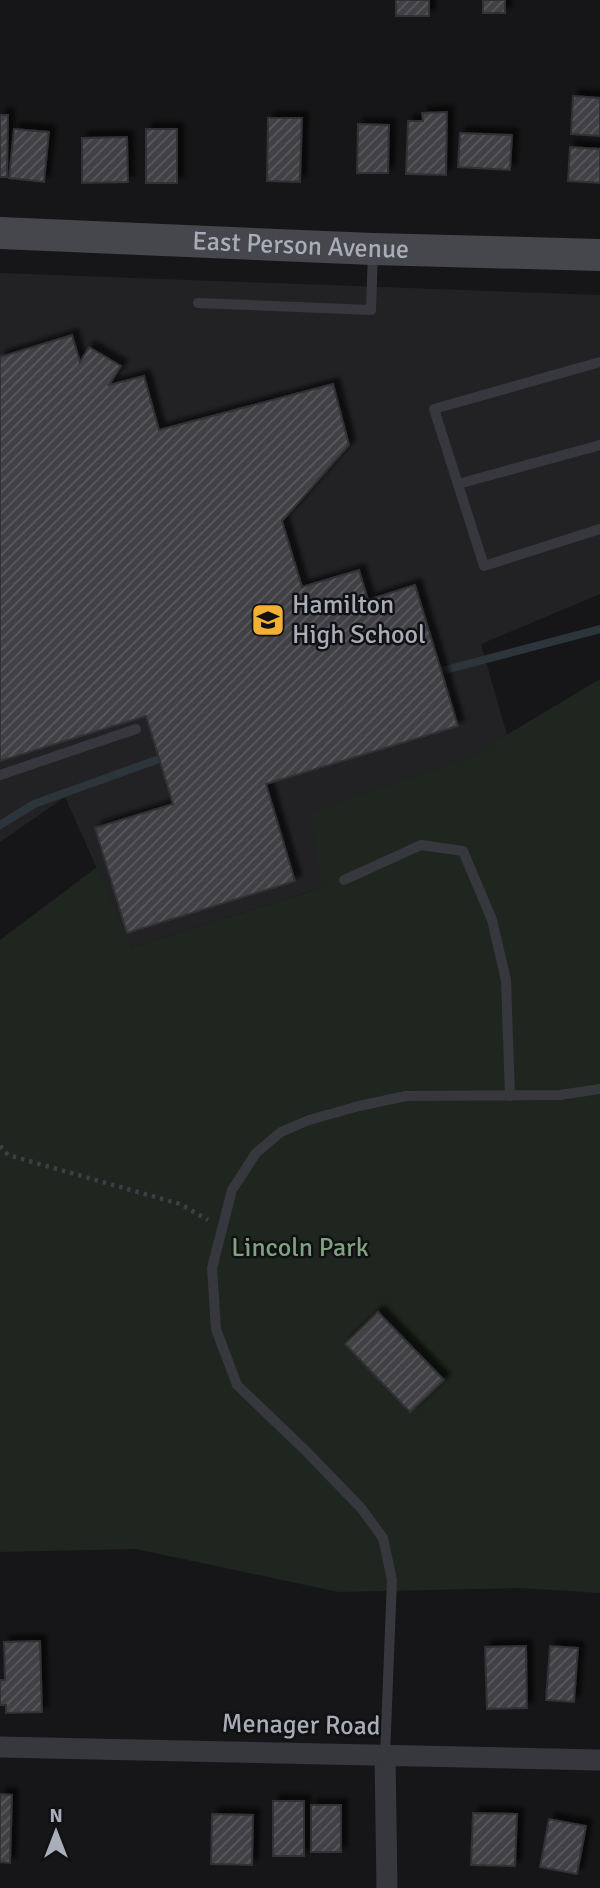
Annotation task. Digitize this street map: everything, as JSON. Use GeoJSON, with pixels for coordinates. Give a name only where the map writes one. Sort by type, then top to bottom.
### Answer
{"type":"FeatureCollection","features":[{"type":"Feature","properties":{"kind":"main road","name":"East Person Avenue"},"geometry":{"type":"LineString","coordinates":[[0,233],[600,256]]}},
{"type":"Feature","properties":{"kind":"street","name":"Menager Road"},"geometry":{"type":"LineString","coordinates":[[0,1747],[600,1760]]}},
{"type":"Feature","properties":{"kind":"street"},"geometry":{"type":"LineString","coordinates":[[385,1755],[387,1888]]}},
{"type":"Feature","properties":{"kind":"lane"},"geometry":{"type":"LineString","coordinates":[[198,303],[371,310],[373,249]]}},
{"type":"Feature","properties":{"kind":"lane"},"geometry":{"type":"LineString","coordinates":[[600,362],[434,409],[484,566],[600,529]]}},
{"type":"Feature","properties":{"kind":"lane"},"geometry":{"type":"LineString","coordinates":[[458,484],[600,445]]}},
{"type":"Feature","properties":{"kind":"lane"},"geometry":{"type":"LineString","coordinates":[[0,775],[136,729]]}},
{"type":"Feature","properties":{"kind":"lane"},"geometry":{"type":"LineString","coordinates":[[344,880],[421,845],[463,851],[492,920],[506,980],[510,1096]]}},
{"type":"Feature","properties":{"kind":"lane"},"geometry":{"type":"LineString","coordinates":[[385,1755],[392,1580],[383,1538],[352,1498],[237,1385],[216,1329],[212,1268],[232,1190],[256,1153],[281,1132],[322,1116],[406,1096],[560,1095],[600,1089]]}},
{"type":"Feature","properties":{"kind":"path"},"geometry":{"type":"LineString","coordinates":[[0,1146],[8,1155],[180,1204],[222,1228]]}},
{"type":"Feature","properties":{"kind":"shaded area","name":"Hamilton High School"},"geometry":{"type":"Polygon","coordinates":[[[0,273],[600,295],[600,594],[481,644],[507,735],[468,758],[322,888],[132,947],[65,797],[0,842],[0,273]]]}},
{"type":"Feature","properties":{"kind":"green space","name":"Lincoln Park"},"geometry":{"type":"Polygon","coordinates":[[[600,679],[600,1593],[520,1588],[338,1592],[136,1549],[0,1552],[0,940],[97,867],[132,947],[322,888],[310,813],[468,758],[600,679]]]}},
{"type":"Feature","properties":{"kind":"building"},"geometry":{"type":"Polygon","coordinates":[[[396,0],[429,0],[429,16],[396,16],[396,0]]]}},
{"type":"Feature","properties":{"kind":"building"},"geometry":{"type":"Polygon","coordinates":[[[483,0],[505,0],[505,13],[483,13],[483,0]]]}},
{"type":"Feature","properties":{"kind":"building"},"geometry":{"type":"Polygon","coordinates":[[[573,96],[600,98],[600,136],[571,134],[573,96]]]}},
{"type":"Feature","properties":{"kind":"building"},"geometry":{"type":"Polygon","coordinates":[[[447,112],[446,175],[406,174],[408,121],[423,121],[422,113],[447,112]]]}},
{"type":"Feature","properties":{"kind":"building"},"geometry":{"type":"Polygon","coordinates":[[[0,115],[8,115],[7,177],[0,177],[0,115]]]}},
{"type":"Feature","properties":{"kind":"building"},"geometry":{"type":"Polygon","coordinates":[[[268,118],[302,118],[300,182],[267,181],[268,118]]]}},
{"type":"Feature","properties":{"kind":"building"},"geometry":{"type":"Polygon","coordinates":[[[358,124],[389,125],[388,173],[357,173],[358,124]]]}},
{"type":"Feature","properties":{"kind":"building"},"geometry":{"type":"Polygon","coordinates":[[[14,129],[49,132],[44,182],[9,178],[14,129]]]}},
{"type":"Feature","properties":{"kind":"building"},"geometry":{"type":"Polygon","coordinates":[[[146,129],[177,129],[177,183],[146,183],[146,129]]]}},
{"type":"Feature","properties":{"kind":"building"},"geometry":{"type":"Polygon","coordinates":[[[460,133],[512,135],[510,170],[458,167],[460,133]]]}},
{"type":"Feature","properties":{"kind":"building"},"geometry":{"type":"Polygon","coordinates":[[[127,137],[128,182],[82,183],[82,138],[127,137]]]}},
{"type":"Feature","properties":{"kind":"building"},"geometry":{"type":"Polygon","coordinates":[[[570,147],[600,149],[600,183],[568,181],[570,147]]]}},
{"type":"Feature","properties":{"kind":"building","name":"Hamilton High School"},"geometry":{"type":"Polygon","coordinates":[[[72,335],[80,362],[89,347],[121,366],[109,385],[144,376],[159,430],[333,384],[349,445],[282,521],[302,587],[359,570],[368,600],[415,585],[458,726],[266,784],[295,881],[127,933],[95,828],[173,804],[146,716],[0,761],[0,357],[72,335]]]}},
{"type":"Feature","properties":{"kind":"building"},"geometry":{"type":"Polygon","coordinates":[[[378,1312],[444,1380],[410,1412],[345,1344],[378,1312]]]}},
{"type":"Feature","properties":{"kind":"building"},"geometry":{"type":"Polygon","coordinates":[[[40,1641],[42,1712],[6,1713],[6,1705],[0,1705],[0,1680],[5,1680],[4,1642],[40,1641]]]}},
{"type":"Feature","properties":{"kind":"building"},"geometry":{"type":"Polygon","coordinates":[[[526,1646],[527,1708],[487,1709],[485,1647],[526,1646]]]}},
{"type":"Feature","properties":{"kind":"building"},"geometry":{"type":"Polygon","coordinates":[[[550,1646],[578,1648],[574,1702],[546,1700],[550,1646]]]}},
{"type":"Feature","properties":{"kind":"building"},"geometry":{"type":"Polygon","coordinates":[[[0,1794],[12,1795],[10,1863],[0,1862],[0,1794]]]}},
{"type":"Feature","properties":{"kind":"building"},"geometry":{"type":"Polygon","coordinates":[[[273,1801],[304,1801],[304,1856],[273,1856],[273,1801]]]}},
{"type":"Feature","properties":{"kind":"building"},"geometry":{"type":"Polygon","coordinates":[[[311,1805],[341,1805],[341,1852],[311,1852],[311,1805]]]}},
{"type":"Feature","properties":{"kind":"building"},"geometry":{"type":"Polygon","coordinates":[[[473,1813],[517,1814],[515,1866],[471,1865],[473,1813]]]}},
{"type":"Feature","properties":{"kind":"building"},"geometry":{"type":"Polygon","coordinates":[[[212,1814],[253,1815],[252,1865],[211,1864],[212,1814]]]}},
{"type":"Feature","properties":{"kind":"building"},"geometry":{"type":"Polygon","coordinates":[[[549,1819],[586,1826],[577,1874],[540,1867],[549,1819]]]}},
{"type":"Feature","properties":{"kind":"waterway"},"geometry":{"type":"LineString","coordinates":[[441,671],[600,629]]}},
{"type":"Feature","properties":{"kind":"waterway"},"geometry":{"type":"LineString","coordinates":[[0,825],[34,804],[159,759]]}},
{"type":"Feature","properties":{"kind":"place","name":"Hamilton High School"},"geometry":{"type":"Point","coordinates":[268,620]}}]}
